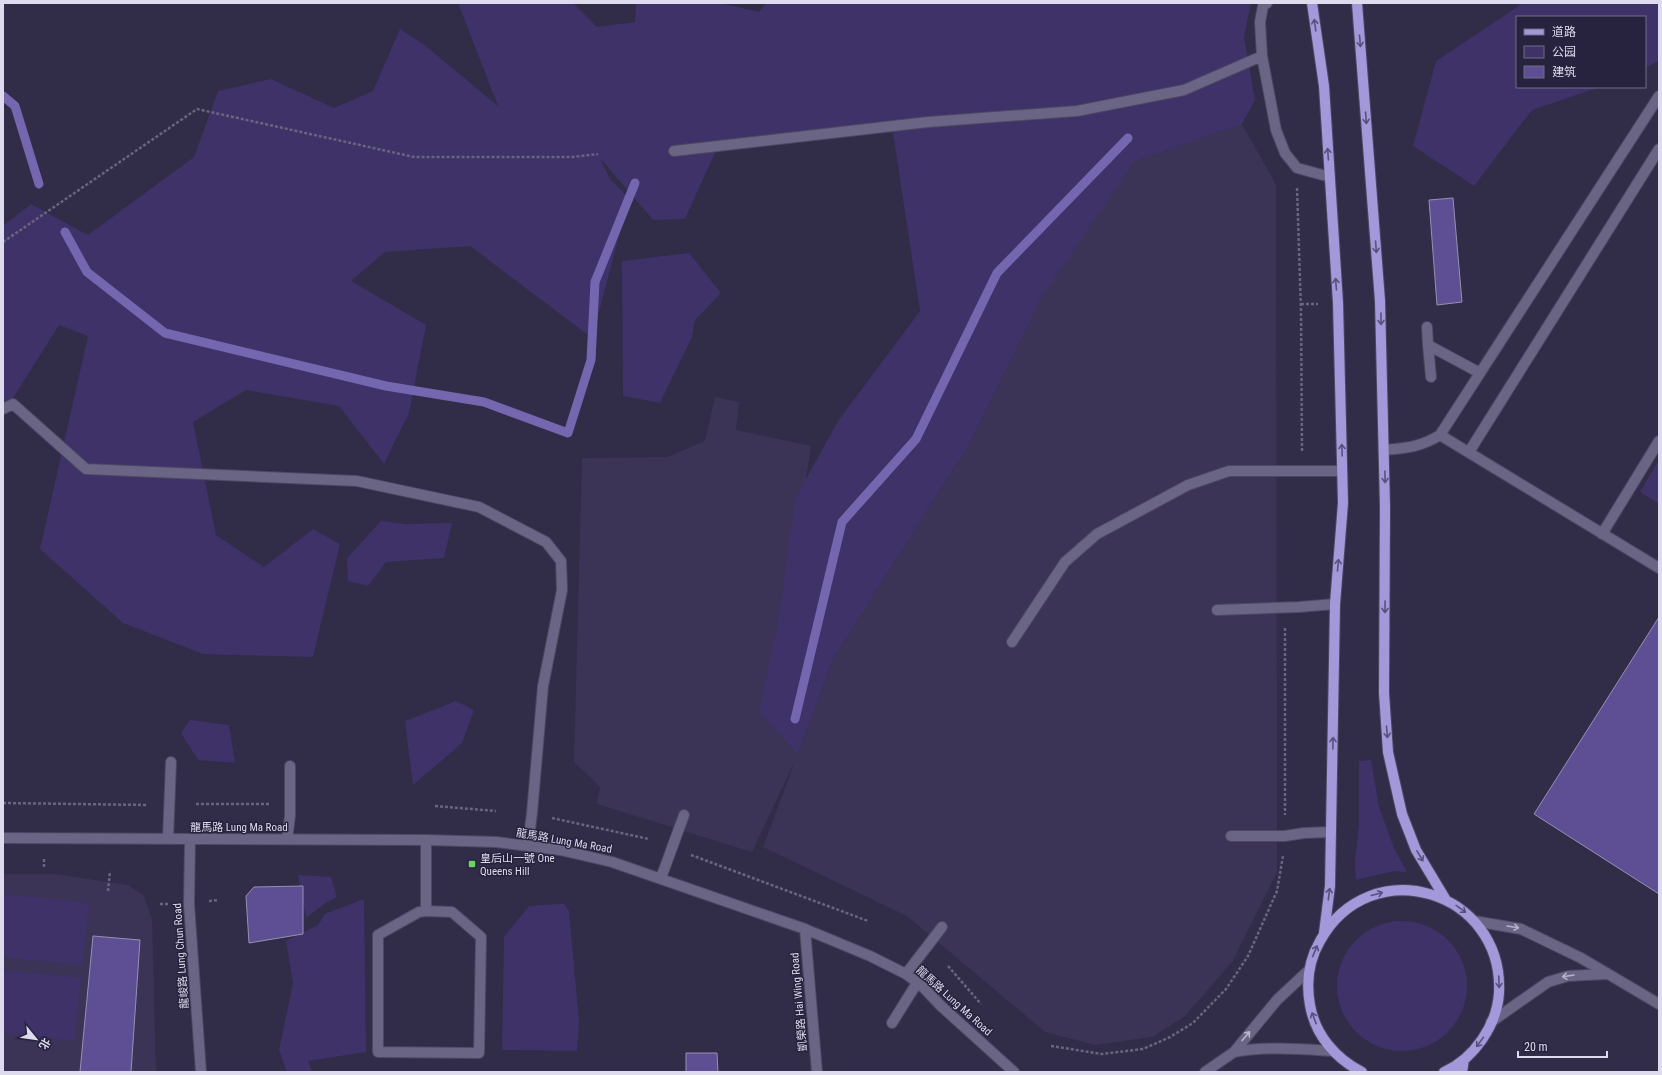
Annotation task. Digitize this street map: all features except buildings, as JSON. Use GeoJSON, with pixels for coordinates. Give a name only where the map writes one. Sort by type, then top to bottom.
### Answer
{"type":"FeatureCollection","features":[{"type":"Feature","properties":{"kind":"main road"},"geometry":{"type":"LineString","coordinates":[[1312,3],[1324,86],[1338,303],[1343,502],[1335,604],[1330,886],[1324,933]]}},
{"type":"Feature","properties":{"kind":"main road"},"geometry":{"type":"LineString","coordinates":[[1356,3],[1380,301],[1384,450],[1384,693],[1388,752],[1402,814],[1416,850],[1446,900]]}},
{"type":"Feature","properties":{"kind":"main road"},"geometry":{"type":"LineString","coordinates":[[1362,1072],[1333,1051],[1323,1037],[1311,1010],[1308,991],[1309,970],[1316,948],[1324,933],[1334,920],[1346,910],[1359,901],[1373,895],[1390,891],[1406,890],[1426,893],[1446,900],[1458,907],[1474,921],[1488,941],[1498,967],[1499,995],[1492,1022],[1481,1041],[1464,1060],[1444,1072]]}},
{"type":"Feature","properties":{"kind":"main road"},"geometry":{"type":"LineString","coordinates":[[1462,1072],[1464,1060]]}},
{"type":"Feature","properties":{"kind":"street"},"geometry":{"type":"LineString","coordinates":[[1266,3],[1263,6],[1260,22],[1262,56],[1276,130],[1284,153],[1297,168],[1330,177]]}},
{"type":"Feature","properties":{"kind":"street"},"geometry":{"type":"LineString","coordinates":[[674,151],[928,122],[1077,111],[1184,90],[1262,56]]}},
{"type":"Feature","properties":{"kind":"street"},"geometry":{"type":"LineString","coordinates":[[1384,450],[1413,447],[1428,443],[1440,435],[1659,96]]}},
{"type":"Feature","properties":{"kind":"street"},"geometry":{"type":"LineString","coordinates":[[1469,452],[1659,149]]}},
{"type":"Feature","properties":{"kind":"street"},"geometry":{"type":"LineString","coordinates":[[1427,327],[1430,377]]}},
{"type":"Feature","properties":{"kind":"street"},"geometry":{"type":"LineString","coordinates":[[1428,345],[1480,373]]}},
{"type":"Feature","properties":{"kind":"street"},"geometry":{"type":"LineString","coordinates":[[3,409],[13,404],[86,469],[357,481],[479,507],[546,542],[561,561],[562,590],[543,686],[528,845]]}},
{"type":"Feature","properties":{"kind":"street"},"geometry":{"type":"LineString","coordinates":[[1440,435],[1659,568]]}},
{"type":"Feature","properties":{"kind":"street"},"geometry":{"type":"LineString","coordinates":[[1602,534],[1659,441]]}},
{"type":"Feature","properties":{"kind":"street"},"geometry":{"type":"LineString","coordinates":[[1012,642],[1065,562],[1097,534],[1188,485],[1229,471],[1342,471]]}},
{"type":"Feature","properties":{"kind":"street"},"geometry":{"type":"LineString","coordinates":[[1217,610],[1335,604]]}},
{"type":"Feature","properties":{"kind":"street"},"geometry":{"type":"LineString","coordinates":[[168,839],[171,762]]}},
{"type":"Feature","properties":{"kind":"street"},"geometry":{"type":"LineString","coordinates":[[287,839],[290,816],[290,766]]}},
{"type":"Feature","properties":{"kind":"street"},"geometry":{"type":"LineString","coordinates":[[661,878],[684,815]]}},
{"type":"Feature","properties":{"kind":"street"},"geometry":{"type":"LineString","coordinates":[[1231,836],[1285,836],[1304,833],[1331,832]]}},
{"type":"Feature","properties":{"kind":"street","name":"龍馬路 Lung Ma Road"},"geometry":{"type":"LineString","coordinates":[[3,838],[426,840],[496,842],[560,850],[612,862],[805,929],[870,956],[906,974],[1014,1072]]}},
{"type":"Feature","properties":{"kind":"street","name":"龍峻路 Lung Chun Road"},"geometry":{"type":"LineString","coordinates":[[190,839],[189,904],[201,1072]]}},
{"type":"Feature","properties":{"kind":"street"},"geometry":{"type":"LineString","coordinates":[[426,840],[426,911]]}},
{"type":"Feature","properties":{"kind":"street"},"geometry":{"type":"LineString","coordinates":[[426,911],[452,912],[481,937],[479,1053],[378,1052],[378,935],[419,912],[426,911]]}},
{"type":"Feature","properties":{"kind":"street"},"geometry":{"type":"LineString","coordinates":[[1474,921],[1521,929],[1581,958],[1659,1004]]}},
{"type":"Feature","properties":{"kind":"street"},"geometry":{"type":"LineString","coordinates":[[906,974],[942,927]]}},
{"type":"Feature","properties":{"kind":"street","name":"凱榮路 Hai Wing Road"},"geometry":{"type":"LineString","coordinates":[[805,929],[817,1072]]}},
{"type":"Feature","properties":{"kind":"street"},"geometry":{"type":"LineString","coordinates":[[1205,1072],[1234,1052],[1277,1000],[1309,970]]}},
{"type":"Feature","properties":{"kind":"street"},"geometry":{"type":"LineString","coordinates":[[1492,1022],[1548,982],[1568,976],[1607,974]]}},
{"type":"Feature","properties":{"kind":"street"},"geometry":{"type":"LineString","coordinates":[[892,1023],[917,983]]}},
{"type":"Feature","properties":{"kind":"street"},"geometry":{"type":"LineString","coordinates":[[1234,1052],[1251,1049],[1333,1051]]}},
{"type":"Feature","properties":{"kind":"path"},"geometry":{"type":"LineString","coordinates":[[3,242],[197,109],[414,157],[572,157],[598,154]]}},
{"type":"Feature","properties":{"kind":"path"},"geometry":{"type":"LineString","coordinates":[[1295,165],[1301,304],[1302,455]]}},
{"type":"Feature","properties":{"kind":"path"},"geometry":{"type":"LineString","coordinates":[[1285,623],[1285,818]]}},
{"type":"Feature","properties":{"kind":"path"},"geometry":{"type":"LineString","coordinates":[[3,803],[154,805]]}},
{"type":"Feature","properties":{"kind":"path","name":"龍馬路 Lung Ma Road"},"geometry":{"type":"LineString","coordinates":[[196,804],[273,804]]}},
{"type":"Feature","properties":{"kind":"path"},"geometry":{"type":"LineString","coordinates":[[435,806],[496,811]]}},
{"type":"Feature","properties":{"kind":"path","name":"龍馬路 Lung Ma Road"},"geometry":{"type":"LineString","coordinates":[[551,818],[649,838]]}},
{"type":"Feature","properties":{"kind":"path"},"geometry":{"type":"LineString","coordinates":[[1051,1046],[1102,1054],[1143,1049],[1170,1037],[1193,1023],[1226,989],[1248,956],[1277,891],[1284,852]]}},
{"type":"Feature","properties":{"kind":"path"},"geometry":{"type":"LineString","coordinates":[[687,854],[868,920]]}},
{"type":"Feature","properties":{"kind":"path"},"geometry":{"type":"LineString","coordinates":[[108,891],[110,871]]}},
{"type":"Feature","properties":{"kind":"path","name":"龍馬路 Lung Ma Road"},"geometry":{"type":"LineString","coordinates":[[948,966],[981,1004]]}},
{"type":"Feature","properties":{"kind":"shaded area"},"geometry":{"type":"Polygon","coordinates":[[[1242,124],[1276,185],[1277,872],[1232,962],[1184,1017],[1152,1037],[1095,1045],[1045,1032],[907,916],[763,847],[795,761],[752,852],[597,804],[600,787],[574,762],[582,458],[667,457],[705,441],[715,397],[739,402],[736,430],[811,446],[798,532],[798,754],[833,659],[970,443],[1048,283],[1134,162],[1242,124]]]}},
{"type":"Feature","properties":{"kind":"shaded area"},"geometry":{"type":"Polygon","coordinates":[[[3,874],[55,874],[128,885],[143,895],[152,919],[156,1072],[3,1072],[3,874]]]}},
{"type":"Feature","properties":{"kind":"green space"},"geometry":{"type":"Polygon","coordinates":[[[458,3],[573,3],[597,27],[635,22],[636,3],[720,3],[759,12],[766,3],[1251,3],[1244,37],[1255,100],[1242,124],[1134,162],[1041,298],[970,443],[833,659],[798,754],[759,712],[780,613],[795,499],[838,421],[920,311],[892,126],[718,146],[685,219],[653,220],[600,158],[610,179],[629,198],[592,338],[470,246],[385,252],[351,281],[426,325],[409,413],[384,464],[339,406],[246,390],[193,422],[216,535],[264,567],[313,529],[340,544],[313,657],[203,654],[123,623],[40,549],[88,336],[59,325],[3,414],[3,226],[31,204],[88,235],[194,157],[218,91],[271,79],[334,108],[373,91],[400,29],[426,46],[498,106],[458,3]]]}},
{"type":"Feature","properties":{"kind":"green space"},"geometry":{"type":"Polygon","coordinates":[[[1523,3],[1659,3],[1659,61],[1646,68],[1646,16],[1516,16],[1516,88],[1597,88],[1532,110],[1474,186],[1413,146],[1436,61],[1523,3]]]}},
{"type":"Feature","properties":{"kind":"green space"},"geometry":{"type":"Polygon","coordinates":[[[689,253],[721,293],[695,320],[692,337],[660,403],[623,396],[622,261],[689,253]]]}},
{"type":"Feature","properties":{"kind":"green space"},"geometry":{"type":"Polygon","coordinates":[[[1659,460],[1659,504],[1640,492],[1659,460]]]}},
{"type":"Feature","properties":{"kind":"green space"},"geometry":{"type":"Polygon","coordinates":[[[381,521],[406,524],[452,523],[444,558],[386,562],[368,586],[348,581],[347,558],[381,521]]]}},
{"type":"Feature","properties":{"kind":"green space"},"geometry":{"type":"Polygon","coordinates":[[[456,701],[474,710],[462,743],[413,785],[405,721],[456,701]]]}},
{"type":"Feature","properties":{"kind":"green space"},"geometry":{"type":"Polygon","coordinates":[[[190,720],[229,725],[235,763],[198,760],[181,733],[190,720]]]}},
{"type":"Feature","properties":{"kind":"green space"},"geometry":{"type":"Polygon","coordinates":[[[1371,760],[1379,807],[1394,848],[1407,872],[1394,871],[1356,880],[1355,862],[1359,822],[1359,761],[1371,760]]]}},
{"type":"Feature","properties":{"kind":"green space"},"geometry":{"type":"Polygon","coordinates":[[[298,875],[331,877],[337,897],[324,904],[306,918],[298,875]]]}},
{"type":"Feature","properties":{"kind":"green space"},"geometry":{"type":"Polygon","coordinates":[[[3,894],[89,903],[82,965],[3,957],[3,894]]]}},
{"type":"Feature","properties":{"kind":"green space"},"geometry":{"type":"Polygon","coordinates":[[[364,899],[366,1052],[308,1061],[312,1072],[287,1072],[279,1050],[293,983],[286,941],[318,925],[325,914],[364,899]]]}},
{"type":"Feature","properties":{"kind":"green space"},"geometry":{"type":"Polygon","coordinates":[[[564,904],[569,911],[579,1022],[577,1051],[502,1050],[504,937],[529,906],[564,904]]]}},
{"type":"Feature","properties":{"kind":"green space"},"geometry":{"type":"Polygon","coordinates":[[[1408,921],[1421,923],[1433,928],[1448,940],[1460,955],[1465,967],[1467,986],[1465,1005],[1460,1017],[1448,1032],[1433,1044],[1421,1049],[1396,1051],[1383,1049],[1371,1044],[1356,1032],[1344,1017],[1339,1005],[1337,980],[1339,967],[1344,955],[1356,940],[1371,928],[1383,923],[1408,921]]]}},
{"type":"Feature","properties":{"kind":"green space"},"geometry":{"type":"Polygon","coordinates":[[[3,970],[81,978],[74,1041],[3,1033],[3,970]]]}},
{"type":"Feature","properties":{"kind":"waterway"},"geometry":{"type":"LineString","coordinates":[[3,96],[15,106],[39,184]]}},
{"type":"Feature","properties":{"kind":"waterway"},"geometry":{"type":"LineString","coordinates":[[795,719],[842,522],[916,439],[997,273],[1128,138]]}},
{"type":"Feature","properties":{"kind":"waterway"},"geometry":{"type":"LineString","coordinates":[[65,232],[87,272],[165,333],[386,386],[484,402],[568,433],[591,360],[595,282],[635,183]]}},
{"type":"Feature","properties":{"kind":"place","name":"皇后山一號 One Queens Hill"},"geometry":{"type":"Point","coordinates":[472,864]}}]}
